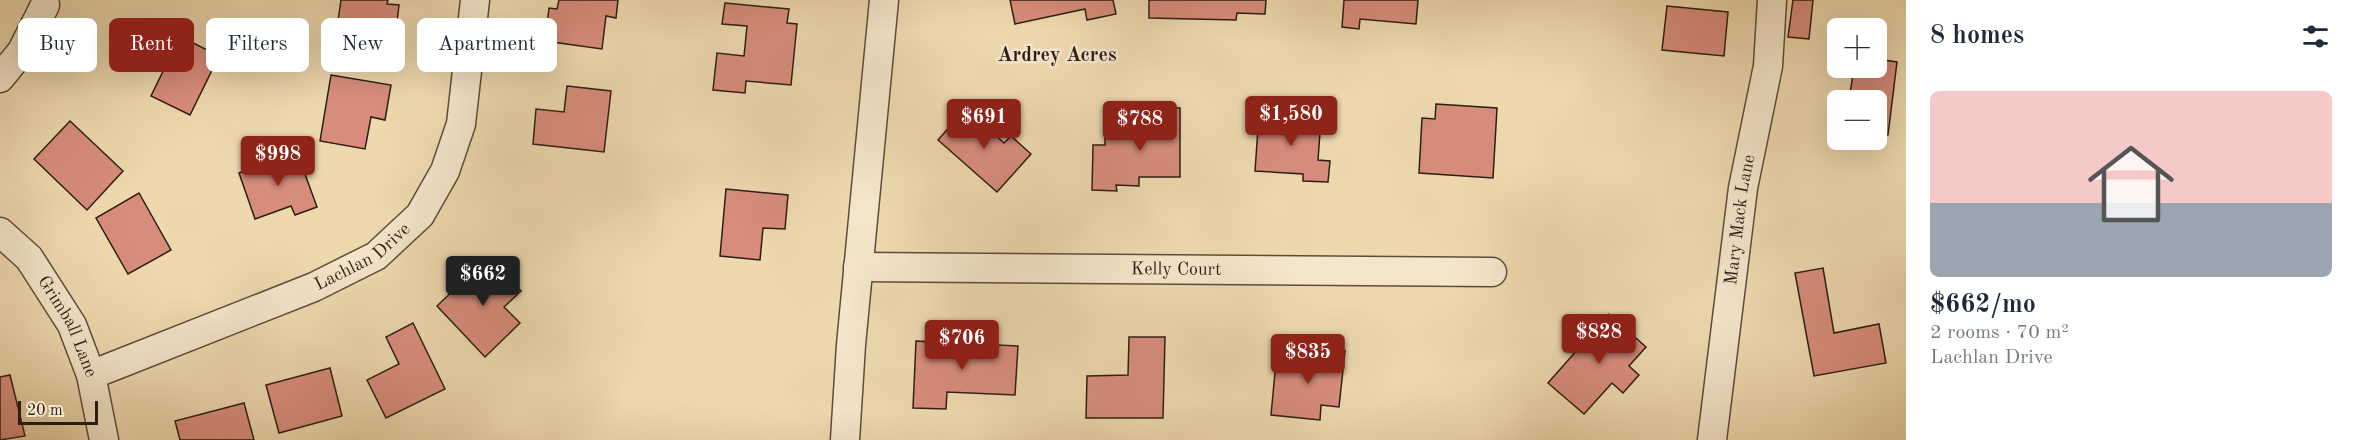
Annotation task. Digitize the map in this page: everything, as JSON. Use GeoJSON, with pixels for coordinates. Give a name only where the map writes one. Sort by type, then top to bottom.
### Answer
{"type":"FeatureCollection","features":[{"type":"Feature","properties":{"kind":"street","name":"Lachlan Drive"},"geometry":{"type":"LineString","coordinates":[[91,375],[314,287],[376,256],[420,215],[445,171],[461,124],[476,0]]}},
{"type":"Feature","properties":{"kind":"street"},"geometry":{"type":"LineString","coordinates":[[845,440],[858,267],[884,0]]}},
{"type":"Feature","properties":{"kind":"street","name":"Mary Mack Lane"},"geometry":{"type":"LineString","coordinates":[[1712,440],[1743,188],[1768,66],[1772,0]]}},
{"type":"Feature","properties":{"kind":"street"},"geometry":{"type":"LineString","coordinates":[[0,78],[22,51],[45,5]]}},
{"type":"Feature","properties":{"kind":"street","name":"Grimball Lane"},"geometry":{"type":"LineString","coordinates":[[0,232],[29,258],[72,325],[91,375],[104,440]]}},
{"type":"Feature","properties":{"kind":"street","name":"Kelly Court"},"geometry":{"type":"LineString","coordinates":[[858,267],[1492,272]]}},
{"type":"Feature","properties":{"kind":"building"},"geometry":{"type":"Polygon","coordinates":[[[341,0],[388,0],[387,4],[399,5],[397,18],[338,18],[341,0]]]}},
{"type":"Feature","properties":{"kind":"building"},"geometry":{"type":"Polygon","coordinates":[[[559,0],[618,0],[616,18],[606,16],[602,49],[557,43],[557,18],[548,18],[549,8],[557,9],[559,0]]]}},
{"type":"Feature","properties":{"kind":"building"},"geometry":{"type":"Polygon","coordinates":[[[1010,0],[1113,0],[1116,14],[1087,20],[1085,9],[1015,24],[1010,0]]]}},
{"type":"Feature","properties":{"kind":"building"},"geometry":{"type":"Polygon","coordinates":[[[1149,0],[1266,0],[1265,14],[1237,13],[1236,20],[1149,18],[1149,0]]]}},
{"type":"Feature","properties":{"kind":"building"},"geometry":{"type":"Polygon","coordinates":[[[1344,0],[1418,0],[1416,24],[1360,19],[1359,29],[1342,27],[1344,0]]]}},
{"type":"Feature","properties":{"kind":"building"},"geometry":{"type":"Polygon","coordinates":[[[1793,0],[1813,0],[1809,39],[1788,37],[1793,0]]]}},
{"type":"Feature","properties":{"kind":"building"},"geometry":{"type":"Polygon","coordinates":[[[725,3],[789,9],[787,23],[797,24],[791,85],[746,81],[745,93],[713,90],[717,53],[744,56],[747,26],[722,24],[725,3]]]}},
{"type":"Feature","properties":{"kind":"building"},"geometry":{"type":"Polygon","coordinates":[[[1667,6],[1728,12],[1724,56],[1662,50],[1667,6]]]}},
{"type":"Feature","properties":{"kind":"building"},"geometry":{"type":"Polygon","coordinates":[[[194,43],[206,49],[206,72],[211,72],[190,115],[151,96],[163,72],[194,72],[194,43]]]}},
{"type":"Feature","properties":{"kind":"building"},"geometry":{"type":"Polygon","coordinates":[[[1887,61],[1897,62],[1888,135],[1887,90],[1851,90],[1852,78],[1887,78],[1887,61]]]}},
{"type":"Feature","properties":{"kind":"building"},"geometry":{"type":"Polygon","coordinates":[[[331,75],[391,85],[385,120],[371,117],[365,149],[320,141],[331,75]]]}},
{"type":"Feature","properties":{"kind":"building"},"geometry":{"type":"Polygon","coordinates":[[[567,86],[611,91],[604,152],[533,144],[536,109],[564,112],[567,86]]]}},
{"type":"Feature","properties":{"kind":"building"},"geometry":{"type":"Polygon","coordinates":[[[1436,104],[1497,108],[1493,178],[1419,173],[1422,118],[1435,119],[1436,104]]]}},
{"type":"Feature","properties":{"kind":"building"},"geometry":{"type":"Polygon","coordinates":[[[1149,107],[1180,108],[1180,177],[1139,177],[1139,186],[1116,185],[1117,191],[1092,190],[1093,145],[1105,145],[1105,135],[1128,135],[1128,123],[1148,122],[1149,107]]]}},
{"type":"Feature","properties":{"kind":"building"},"geometry":{"type":"Polygon","coordinates":[[[966,108],[1004,143],[1011,136],[1031,154],[997,192],[938,140],[966,108]]]}},
{"type":"Feature","properties":{"kind":"building"},"geometry":{"type":"Polygon","coordinates":[[[1259,114],[1321,119],[1318,160],[1330,161],[1328,182],[1303,181],[1303,174],[1255,171],[1259,114]]]}},
{"type":"Feature","properties":{"kind":"building"},"geometry":{"type":"Polygon","coordinates":[[[70,121],[123,171],[87,210],[34,159],[70,121]]]}},
{"type":"Feature","properties":{"kind":"building"},"geometry":{"type":"Polygon","coordinates":[[[297,152],[317,207],[295,215],[291,206],[255,219],[239,173],[297,152]]]}},
{"type":"Feature","properties":{"kind":"building"},"geometry":{"type":"Polygon","coordinates":[[[726,189],[788,195],[785,229],[763,228],[760,260],[720,256],[726,189]]]}},
{"type":"Feature","properties":{"kind":"building"},"geometry":{"type":"Polygon","coordinates":[[[139,193],[171,250],[128,274],[96,218],[139,193]]]}},
{"type":"Feature","properties":{"kind":"building"},"geometry":{"type":"Polygon","coordinates":[[[488,257],[521,291],[504,307],[520,323],[485,357],[437,306],[488,257]]]}},
{"type":"Feature","properties":{"kind":"building"},"geometry":{"type":"Polygon","coordinates":[[[1823,268],[1834,333],[1879,324],[1886,363],[1814,376],[1795,273],[1823,268]]]}},
{"type":"Feature","properties":{"kind":"building"},"geometry":{"type":"Polygon","coordinates":[[[1609,314],[1646,347],[1629,366],[1639,375],[1623,393],[1612,383],[1584,414],[1548,383],[1609,314]]]}},
{"type":"Feature","properties":{"kind":"building"},"geometry":{"type":"Polygon","coordinates":[[[413,323],[445,389],[386,418],[367,380],[399,364],[386,337],[413,323]]]}},
{"type":"Feature","properties":{"kind":"building"},"geometry":{"type":"Polygon","coordinates":[[[1129,337],[1165,337],[1163,418],[1086,418],[1087,376],[1128,375],[1129,337]]]}},
{"type":"Feature","properties":{"kind":"building"},"geometry":{"type":"Polygon","coordinates":[[[916,341],[1018,346],[1015,395],[947,392],[946,409],[913,408],[916,341]]]}},
{"type":"Feature","properties":{"kind":"building"},"geometry":{"type":"Polygon","coordinates":[[[1306,347],[1345,351],[1339,407],[1321,405],[1320,420],[1271,415],[1276,362],[1305,365],[1306,347]]]}},
{"type":"Feature","properties":{"kind":"building"},"geometry":{"type":"Polygon","coordinates":[[[330,368],[342,416],[279,433],[266,385],[330,368]]]}},
{"type":"Feature","properties":{"kind":"building"},"geometry":{"type":"Polygon","coordinates":[[[10,375],[25,436],[0,440],[0,377],[10,375]]]}},
{"type":"Feature","properties":{"kind":"building"},"geometry":{"type":"Polygon","coordinates":[[[244,403],[254,440],[180,440],[175,421],[244,403]]]}},
{"type":"Feature","properties":{"kind":"district","name":"Ardrey Acres"},"geometry":{"type":"Point","coordinates":[1057,56]}}]}
